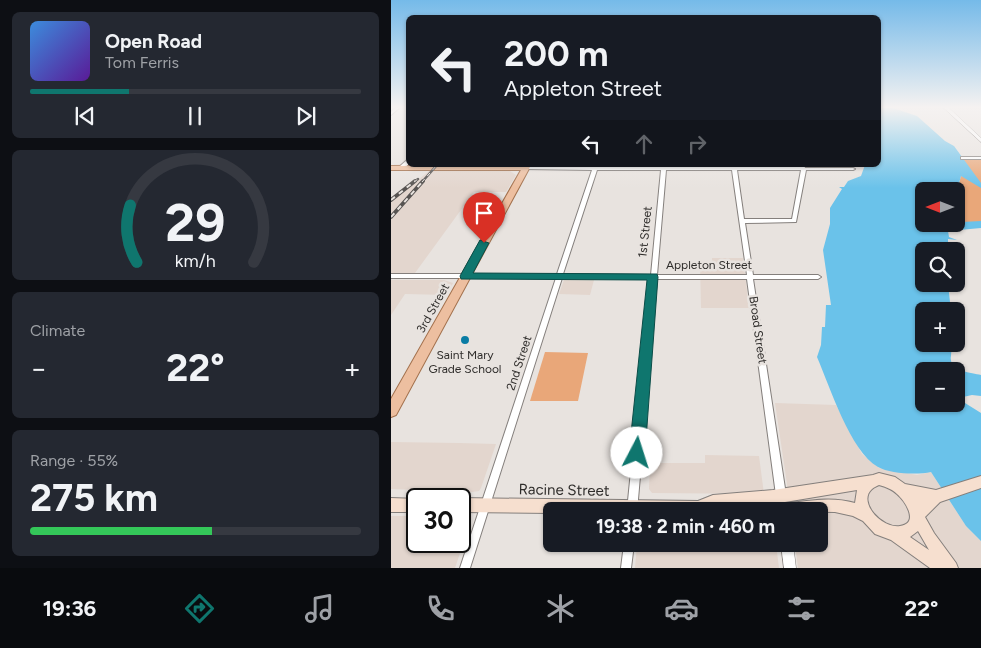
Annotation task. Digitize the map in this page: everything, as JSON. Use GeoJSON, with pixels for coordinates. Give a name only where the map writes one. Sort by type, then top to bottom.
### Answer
{"type":"FeatureCollection","features":[{"type":"Feature","properties":{"kind":"main road"},"geometry":{"type":"LineString","coordinates":[[395,169],[526,167]]}},
{"type":"Feature","properties":{"kind":"main road","name":"3rd Street"},"geometry":{"type":"LineString","coordinates":[[391,411],[526,167]]}},
{"type":"Feature","properties":{"kind":"main road"},"geometry":{"type":"LineString","coordinates":[[867,516],[861,499],[865,485],[871,481],[888,480],[905,490],[937,498]]}},
{"type":"Feature","properties":{"kind":"main road","name":"Racine Street"},"geometry":{"type":"LineString","coordinates":[[713,502],[781,496],[871,481]]}},
{"type":"Feature","properties":{"kind":"main road"},"geometry":{"type":"LineString","coordinates":[[893,533],[902,533],[910,529],[915,523],[917,515],[937,498],[981,482]]}},
{"type":"Feature","properties":{"kind":"main road"},"geometry":{"type":"LineString","coordinates":[[905,490],[912,499],[917,515],[929,538],[951,568]]}},
{"type":"Feature","properties":{"kind":"main road"},"geometry":{"type":"LineString","coordinates":[[391,505],[406,505]]}},
{"type":"Feature","properties":{"kind":"main road","name":"Racine Street"},"geometry":{"type":"LineString","coordinates":[[471,505],[543,507]]}},
{"type":"Feature","properties":{"kind":"main road"},"geometry":{"type":"LineString","coordinates":[[828,505],[851,507],[867,516],[879,527],[893,533],[942,568]]}},
{"type":"Feature","properties":{"kind":"street"},"geometry":{"type":"LineString","coordinates":[[963,158],[981,158]]}},
{"type":"Feature","properties":{"kind":"street"},"geometry":{"type":"LineString","coordinates":[[395,169],[406,163]]}},
{"type":"Feature","properties":{"kind":"street"},"geometry":{"type":"LineString","coordinates":[[526,167],[840,167],[853,169]]}},
{"type":"Feature","properties":{"kind":"street","name":"2nd Street"},"geometry":{"type":"LineString","coordinates":[[465,568],[595,167]]}},
{"type":"Feature","properties":{"kind":"street","name":"1st Street"},"geometry":{"type":"LineString","coordinates":[[633,502],[664,167]]}},
{"type":"Feature","properties":{"kind":"street","name":"Broad Street"},"geometry":{"type":"LineString","coordinates":[[734,167],[781,496]]}},
{"type":"Feature","properties":{"kind":"street"},"geometry":{"type":"LineString","coordinates":[[742,221],[794,221],[803,167]]}},
{"type":"Feature","properties":{"kind":"street","name":"Appleton Street"},"geometry":{"type":"LineString","coordinates":[[391,276],[818,277]]}},
{"type":"Feature","properties":{"kind":"street"},"geometry":{"type":"LineString","coordinates":[[626,568],[628,552]]}},
{"type":"Feature","properties":{"kind":"street"},"geometry":{"type":"LineString","coordinates":[[788,552],[790,568]]}},
{"type":"Feature","properties":{"kind":"shaded area"},"geometry":{"type":"Polygon","coordinates":[[[963,159],[981,159],[981,223],[965,224],[965,182],[959,182],[961,176],[978,181],[963,159]]]}},
{"type":"Feature","properties":{"kind":"shaded area"},"geometry":{"type":"Polygon","coordinates":[[[430,170],[510,171],[516,175],[506,192],[474,192],[415,273],[391,273],[391,202],[430,170]]]}},
{"type":"Feature","properties":{"kind":"shaded area"},"geometry":{"type":"Polygon","coordinates":[[[712,258],[743,258],[749,308],[701,308],[700,264],[712,264],[712,258]]]}},
{"type":"Feature","properties":{"kind":"shaded area"},"geometry":{"type":"Polygon","coordinates":[[[391,280],[444,280],[453,283],[447,295],[405,294],[391,315],[391,280]]]}},
{"type":"Feature","properties":{"kind":"shaded area"},"geometry":{"type":"Polygon","coordinates":[[[564,280],[594,280],[590,295],[559,294],[564,280]]]}},
{"type":"Feature","properties":{"kind":"shaded area"},"geometry":{"type":"Polygon","coordinates":[[[545,352],[588,353],[578,401],[530,401],[545,352]]]}},
{"type":"Feature","properties":{"kind":"shaded area"},"geometry":{"type":"Polygon","coordinates":[[[775,403],[836,405],[862,454],[879,468],[917,475],[931,472],[966,526],[981,541],[981,568],[798,568],[796,552],[828,552],[828,502],[790,502],[775,403]]]}},
{"type":"Feature","properties":{"kind":"shaded area"},"geometry":{"type":"Polygon","coordinates":[[[391,442],[496,444],[479,491],[471,492],[471,488],[391,489],[391,442]]]}},
{"type":"Feature","properties":{"kind":"shaded area"},"geometry":{"type":"Polygon","coordinates":[[[705,455],[759,456],[764,494],[652,493],[649,489],[650,463],[705,463],[705,455]]]}},
{"type":"Feature","properties":{"kind":"shaded area"},"geometry":{"type":"Polygon","coordinates":[[[391,516],[406,516],[406,553],[460,553],[455,568],[391,568],[391,516]]]}},
{"type":"Feature","properties":{"kind":"shaded area"},"geometry":{"type":"Polygon","coordinates":[[[636,552],[777,552],[779,568],[635,568],[636,552]]]}},
{"type":"Feature","properties":{"kind":"water"},"geometry":{"type":"Polygon","coordinates":[[[881,135],[938,135],[954,146],[981,183],[981,188],[961,176],[959,182],[915,182],[915,232],[948,232],[949,237],[957,240],[948,239],[948,242],[915,242],[915,292],[949,292],[950,302],[915,302],[915,352],[952,352],[952,362],[915,362],[915,412],[965,412],[965,403],[981,413],[981,541],[966,526],[931,472],[912,474],[890,471],[878,467],[868,459],[858,447],[842,417],[817,357],[821,345],[822,327],[825,327],[826,305],[831,305],[823,250],[830,224],[830,208],[842,189],[839,187],[844,187],[848,181],[861,176],[864,167],[881,167],[881,135]]]}},
{"type":"Feature","properties":{"kind":"water"},"geometry":{"type":"Polygon","coordinates":[[[981,221],[981,228],[965,229],[965,222],[981,221]]]}},
{"type":"Feature","properties":{"kind":"water"},"geometry":{"type":"Polygon","coordinates":[[[965,372],[981,375],[981,396],[965,397],[965,372]]]}},
{"type":"Feature","properties":{"kind":"railway"},"geometry":{"type":"LineString","coordinates":[[422,182],[435,167]]}},
{"type":"Feature","properties":{"kind":"railway"},"geometry":{"type":"LineString","coordinates":[[414,182],[418,179]]}},
{"type":"Feature","properties":{"kind":"railway"},"geometry":{"type":"LineString","coordinates":[[391,200],[415,181]]}},
{"type":"Feature","properties":{"kind":"railway"},"geometry":{"type":"LineString","coordinates":[[391,217],[423,181]]}},
{"type":"Feature","properties":{"kind":"place","name":"Saint Mary Grade School"},"geometry":{"type":"Point","coordinates":[465,340]}},
{"type":"Feature","properties":{"kind":"route"},"geometry":{"type":"LineString","coordinates":[[484,243],[465,276],[653,277],[637,453]]}}]}
